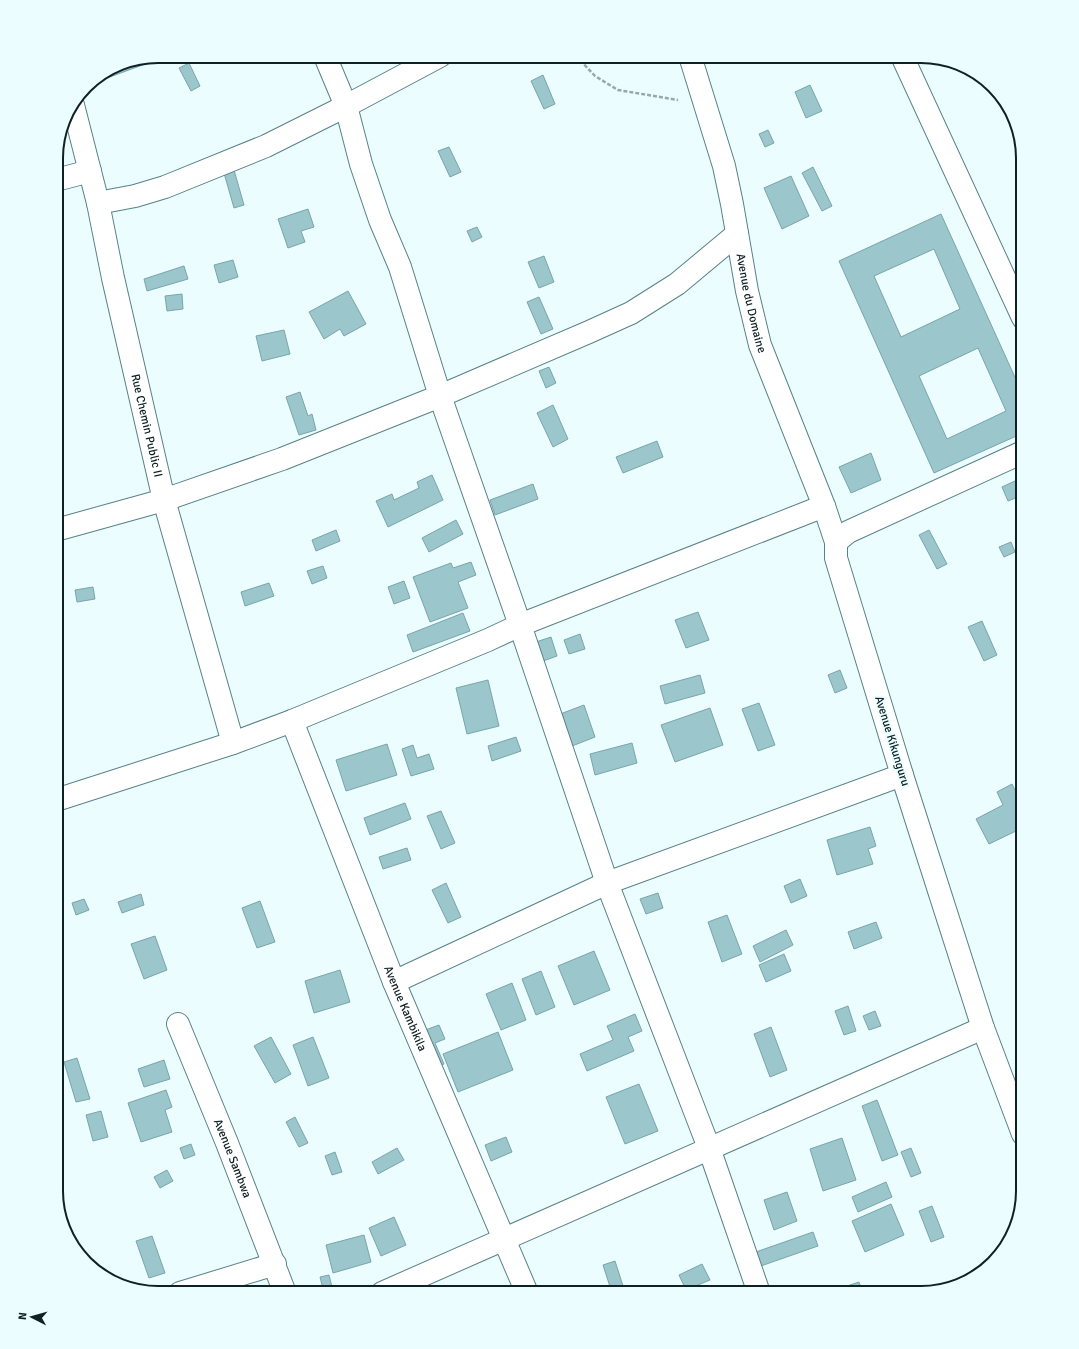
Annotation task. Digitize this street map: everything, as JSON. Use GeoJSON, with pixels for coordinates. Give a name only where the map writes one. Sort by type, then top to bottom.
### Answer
{"type":"FeatureCollection","features":[{"type":"Feature","properties":{"kind":"street"},"geometry":{"type":"LineString","coordinates":[[328,63],[346,106],[361,164],[380,220],[400,267],[440,396],[520,625],[607,883],[709,1148],[756,1286]]}},
{"type":"Feature","properties":{"kind":"street"},"geometry":{"type":"LineString","coordinates":[[98,203],[135,196],[166,187],[266,146],[427,63]]}},
{"type":"Feature","properties":{"kind":"street","name":"Avenue du Domaine"},"geometry":{"type":"LineString","coordinates":[[692,63],[724,166],[747,291],[760,345],[824,506],[836,542]]}},
{"type":"Feature","properties":{"kind":"street"},"geometry":{"type":"LineString","coordinates":[[905,63],[1016,303]]}},
{"type":"Feature","properties":{"kind":"street","name":"Rue Chemin Public II"},"geometry":{"type":"LineString","coordinates":[[75,112],[98,203],[113,278],[164,500],[233,743]]}},
{"type":"Feature","properties":{"kind":"street"},"geometry":{"type":"LineString","coordinates":[[63,178],[90,171]]}},
{"type":"Feature","properties":{"kind":"street"},"geometry":{"type":"LineString","coordinates":[[63,528],[164,500],[282,459],[440,396],[631,313],[677,284],[737,234]]}},
{"type":"Feature","properties":{"kind":"street"},"geometry":{"type":"LineString","coordinates":[[836,542],[848,532],[1016,455]]}},
{"type":"Feature","properties":{"kind":"street"},"geometry":{"type":"LineString","coordinates":[[63,798],[233,743],[292,722],[488,640],[520,625],[824,506]]}},
{"type":"Feature","properties":{"kind":"street","name":"Avenue Kikunguru"},"geometry":{"type":"LineString","coordinates":[[836,542],[836,558],[902,775],[983,1028],[1016,1110]]}},
{"type":"Feature","properties":{"kind":"street","name":"Avenue Kambikila"},"geometry":{"type":"LineString","coordinates":[[292,722],[394,982],[524,1286]]}},
{"type":"Feature","properties":{"kind":"street"},"geometry":{"type":"LineString","coordinates":[[394,982],[607,883],[902,775]]}},
{"type":"Feature","properties":{"kind":"street","name":"Avenue Sambwa"},"geometry":{"type":"LineString","coordinates":[[178,1024],[227,1143],[283,1286]]}},
{"type":"Feature","properties":{"kind":"street"},"geometry":{"type":"LineString","coordinates":[[398,1286],[983,1028]]}},
{"type":"Feature","properties":{"kind":"street"},"geometry":{"type":"LineString","coordinates":[[203,1286],[275,1264]]}},
{"type":"Feature","properties":{"kind":"path"},"geometry":{"type":"LineString","coordinates":[[583,63],[595,76],[618,90],[705,104]]}},
{"type":"Feature","properties":{"kind":"building"},"geometry":{"type":"Polygon","coordinates":[[[189,63],[200,86],[191,91],[179,68],[189,63]]]}},
{"type":"Feature","properties":{"kind":"building"},"geometry":{"type":"Polygon","coordinates":[[[145,64],[107,78],[122,70],[145,64]]]}},
{"type":"Feature","properties":{"kind":"building"},"geometry":{"type":"Polygon","coordinates":[[[543,75],[555,104],[544,109],[531,81],[543,75]]]}},
{"type":"Feature","properties":{"kind":"building"},"geometry":{"type":"Polygon","coordinates":[[[810,85],[822,111],[806,118],[795,92],[810,85]]]}},
{"type":"Feature","properties":{"kind":"building"},"geometry":{"type":"Polygon","coordinates":[[[768,130],[774,143],[765,147],[759,134],[768,130]]]}},
{"type":"Feature","properties":{"kind":"building"},"geometry":{"type":"Polygon","coordinates":[[[449,147],[461,172],[450,177],[438,151],[449,147]]]}},
{"type":"Feature","properties":{"kind":"building"},"geometry":{"type":"Polygon","coordinates":[[[813,167],[832,206],[822,211],[802,173],[813,167]]]}},
{"type":"Feature","properties":{"kind":"building"},"geometry":{"type":"Polygon","coordinates":[[[234,170],[244,205],[234,208],[224,173],[234,170]]]}},
{"type":"Feature","properties":{"kind":"building"},"geometry":{"type":"Polygon","coordinates":[[[791,176],[809,216],[782,229],[764,188],[791,176]]]}},
{"type":"Feature","properties":{"kind":"building"},"geometry":{"type":"Polygon","coordinates":[[[308,209],[314,227],[301,231],[305,242],[288,248],[278,219],[308,209]]]}},
{"type":"Feature","properties":{"kind":"building"},"geometry":{"type":"Polygon","coordinates":[[[941,214],[1016,380],[1016,436],[934,473],[839,261],[941,214]],[[934,249],[874,276],[901,337],[960,309],[934,249]],[[978,348],[919,376],[947,439],[1006,411],[978,348]]]}},
{"type":"Feature","properties":{"kind":"building"},"geometry":{"type":"Polygon","coordinates":[[[477,227],[482,237],[472,242],[467,231],[477,227]]]}},
{"type":"Feature","properties":{"kind":"building"},"geometry":{"type":"Polygon","coordinates":[[[544,256],[554,282],[539,288],[528,262],[544,256]]]}},
{"type":"Feature","properties":{"kind":"building"},"geometry":{"type":"Polygon","coordinates":[[[233,260],[238,277],[219,283],[214,265],[233,260]]]}},
{"type":"Feature","properties":{"kind":"building"},"geometry":{"type":"Polygon","coordinates":[[[184,266],[188,279],[147,291],[144,279],[184,266]]]}},
{"type":"Feature","properties":{"kind":"building"},"geometry":{"type":"Polygon","coordinates":[[[348,291],[366,324],[344,336],[340,329],[324,339],[309,312],[348,291]]]}},
{"type":"Feature","properties":{"kind":"building"},"geometry":{"type":"Polygon","coordinates":[[[182,294],[183,309],[167,311],[165,296],[182,294]]]}},
{"type":"Feature","properties":{"kind":"building"},"geometry":{"type":"Polygon","coordinates":[[[539,297],[553,329],[541,334],[527,302],[539,297]]]}},
{"type":"Feature","properties":{"kind":"building"},"geometry":{"type":"Polygon","coordinates":[[[284,330],[290,354],[262,361],[256,336],[284,330]]]}},
{"type":"Feature","properties":{"kind":"building"},"geometry":{"type":"Polygon","coordinates":[[[549,367],[556,383],[546,388],[539,371],[549,367]]]}},
{"type":"Feature","properties":{"kind":"building"},"geometry":{"type":"Polygon","coordinates":[[[300,392],[308,416],[312,414],[316,430],[299,435],[286,397],[300,392]]]}},
{"type":"Feature","properties":{"kind":"building"},"geometry":{"type":"Polygon","coordinates":[[[553,405],[568,439],[553,447],[537,413],[553,405]]]}},
{"type":"Feature","properties":{"kind":"building"},"geometry":{"type":"Polygon","coordinates":[[[657,441],[663,457],[623,473],[616,457],[657,441]]]}},
{"type":"Feature","properties":{"kind":"building"},"geometry":{"type":"Polygon","coordinates":[[[871,453],[881,480],[851,493],[839,467],[871,453]]]}},
{"type":"Feature","properties":{"kind":"building"},"geometry":{"type":"Polygon","coordinates":[[[432,475],[443,500],[388,527],[376,501],[392,494],[394,500],[419,488],[417,482],[432,475]]]}},
{"type":"Feature","properties":{"kind":"building"},"geometry":{"type":"Polygon","coordinates":[[[1016,480],[1016,498],[1008,501],[1002,487],[1016,480]]]}},
{"type":"Feature","properties":{"kind":"building"},"geometry":{"type":"Polygon","coordinates":[[[533,484],[538,499],[495,515],[490,500],[533,484]]]}},
{"type":"Feature","properties":{"kind":"building"},"geometry":{"type":"Polygon","coordinates":[[[456,520],[463,534],[429,552],[422,538],[456,520]]]}},
{"type":"Feature","properties":{"kind":"building"},"geometry":{"type":"Polygon","coordinates":[[[336,530],[340,541],[316,551],[312,540],[336,530]]]}},
{"type":"Feature","properties":{"kind":"building"},"geometry":{"type":"Polygon","coordinates":[[[929,530],[947,564],[937,569],[919,535],[929,530]]]}},
{"type":"Feature","properties":{"kind":"building"},"geometry":{"type":"Polygon","coordinates":[[[1011,542],[1015,552],[1004,557],[999,547],[1011,542]]]}},
{"type":"Feature","properties":{"kind":"building"},"geometry":{"type":"Polygon","coordinates":[[[471,562],[476,575],[458,582],[468,608],[430,622],[413,577],[451,563],[453,568],[471,562]]]}},
{"type":"Feature","properties":{"kind":"building"},"geometry":{"type":"Polygon","coordinates":[[[323,566],[327,578],[312,584],[307,571],[323,566]]]}},
{"type":"Feature","properties":{"kind":"building"},"geometry":{"type":"Polygon","coordinates":[[[404,581],[410,598],[394,604],[388,587],[404,581]]]}},
{"type":"Feature","properties":{"kind":"building"},"geometry":{"type":"Polygon","coordinates":[[[269,583],[274,596],[245,606],[241,592],[269,583]]]}},
{"type":"Feature","properties":{"kind":"building"},"geometry":{"type":"Polygon","coordinates":[[[93,587],[95,599],[77,602],[75,590],[93,587]]]}},
{"type":"Feature","properties":{"kind":"building"},"geometry":{"type":"Polygon","coordinates":[[[698,612],[709,640],[686,648],[675,620],[698,612]]]}},
{"type":"Feature","properties":{"kind":"building"},"geometry":{"type":"Polygon","coordinates":[[[463,613],[470,631],[413,652],[407,635],[463,613]]]}},
{"type":"Feature","properties":{"kind":"building"},"geometry":{"type":"Polygon","coordinates":[[[982,621],[997,655],[984,661],[968,627],[982,621]]]}},
{"type":"Feature","properties":{"kind":"building"},"geometry":{"type":"Polygon","coordinates":[[[580,634],[585,649],[569,654],[564,640],[580,634]]]}},
{"type":"Feature","properties":{"kind":"building"},"geometry":{"type":"Polygon","coordinates":[[[551,637],[557,656],[543,661],[536,642],[551,637]]]}},
{"type":"Feature","properties":{"kind":"building"},"geometry":{"type":"Polygon","coordinates":[[[840,670],[847,688],[835,693],[828,675],[840,670]]]}},
{"type":"Feature","properties":{"kind":"building"},"geometry":{"type":"Polygon","coordinates":[[[700,675],[705,693],[665,704],[660,686],[700,675]]]}},
{"type":"Feature","properties":{"kind":"building"},"geometry":{"type":"Polygon","coordinates":[[[488,680],[499,726],[467,734],[456,688],[488,680]]]}},
{"type":"Feature","properties":{"kind":"building"},"geometry":{"type":"Polygon","coordinates":[[[759,703],[775,745],[758,751],[742,709],[759,703]]]}},
{"type":"Feature","properties":{"kind":"building"},"geometry":{"type":"Polygon","coordinates":[[[584,705],[595,737],[567,748],[555,716],[584,705]]]}},
{"type":"Feature","properties":{"kind":"building"},"geometry":{"type":"Polygon","coordinates":[[[710,708],[723,745],[675,762],[661,725],[710,708]]]}},
{"type":"Feature","properties":{"kind":"building"},"geometry":{"type":"Polygon","coordinates":[[[516,737],[521,751],[492,761],[488,746],[516,737]]]}},
{"type":"Feature","properties":{"kind":"building"},"geometry":{"type":"Polygon","coordinates":[[[632,743],[637,763],[595,775],[590,754],[632,743]]]}},
{"type":"Feature","properties":{"kind":"building"},"geometry":{"type":"Polygon","coordinates":[[[387,744],[397,775],[346,791],[336,760],[387,744]]]}},
{"type":"Feature","properties":{"kind":"building"},"geometry":{"type":"Polygon","coordinates":[[[413,745],[417,758],[429,754],[434,769],[411,776],[402,749],[413,745]]]}},
{"type":"Feature","properties":{"kind":"building"},"geometry":{"type":"Polygon","coordinates":[[[1012,784],[1016,792],[1016,831],[989,844],[976,819],[1003,805],[997,792],[1012,784]]]}},
{"type":"Feature","properties":{"kind":"building"},"geometry":{"type":"Polygon","coordinates":[[[405,803],[411,819],[370,835],[364,818],[405,803]]]}},
{"type":"Feature","properties":{"kind":"building"},"geometry":{"type":"Polygon","coordinates":[[[441,811],[455,843],[441,849],[427,816],[441,811]]]}},
{"type":"Feature","properties":{"kind":"building"},"geometry":{"type":"Polygon","coordinates":[[[870,827],[876,846],[868,849],[873,864],[837,875],[827,840],[870,827]]]}},
{"type":"Feature","properties":{"kind":"building"},"geometry":{"type":"Polygon","coordinates":[[[407,848],[411,860],[383,869],[379,857],[407,848]]]}},
{"type":"Feature","properties":{"kind":"building"},"geometry":{"type":"Polygon","coordinates":[[[800,879],[807,896],[791,903],[784,886],[800,879]]]}},
{"type":"Feature","properties":{"kind":"building"},"geometry":{"type":"Polygon","coordinates":[[[446,883],[461,917],[448,923],[432,890],[446,883]]]}},
{"type":"Feature","properties":{"kind":"building"},"geometry":{"type":"Polygon","coordinates":[[[658,893],[663,908],[646,914],[640,899],[658,893]]]}},
{"type":"Feature","properties":{"kind":"building"},"geometry":{"type":"Polygon","coordinates":[[[141,894],[144,905],[122,913],[118,902],[141,894]]]}},
{"type":"Feature","properties":{"kind":"building"},"geometry":{"type":"Polygon","coordinates":[[[84,899],[89,910],[76,915],[72,903],[84,899]]]}},
{"type":"Feature","properties":{"kind":"building"},"geometry":{"type":"Polygon","coordinates":[[[260,901],[275,942],[257,948],[242,908],[260,901]]]}},
{"type":"Feature","properties":{"kind":"building"},"geometry":{"type":"Polygon","coordinates":[[[727,915],[742,954],[722,962],[708,922],[727,915]]]}},
{"type":"Feature","properties":{"kind":"building"},"geometry":{"type":"Polygon","coordinates":[[[876,922],[882,938],[854,949],[848,932],[876,922]]]}},
{"type":"Feature","properties":{"kind":"building"},"geometry":{"type":"Polygon","coordinates":[[[786,930],[793,945],[760,962],[753,946],[786,930]]]}},
{"type":"Feature","properties":{"kind":"building"},"geometry":{"type":"Polygon","coordinates":[[[155,936],[167,970],[144,979],[131,944],[155,936]]]}},
{"type":"Feature","properties":{"kind":"building"},"geometry":{"type":"Polygon","coordinates":[[[594,951],[610,990],[574,1005],[558,966],[594,951]]]}},
{"type":"Feature","properties":{"kind":"building"},"geometry":{"type":"Polygon","coordinates":[[[784,954],[791,971],[766,982],[759,965],[784,954]]]}},
{"type":"Feature","properties":{"kind":"building"},"geometry":{"type":"Polygon","coordinates":[[[340,970],[350,1002],[314,1013],[305,981],[340,970]]]}},
{"type":"Feature","properties":{"kind":"building"},"geometry":{"type":"Polygon","coordinates":[[[541,971],[555,1007],[536,1015],[522,979],[541,971]]]}},
{"type":"Feature","properties":{"kind":"building"},"geometry":{"type":"Polygon","coordinates":[[[512,983],[526,1020],[501,1030],[486,994],[512,983]]]}},
{"type":"Feature","properties":{"kind":"building"},"geometry":{"type":"Polygon","coordinates":[[[848,1006],[856,1031],[844,1035],[835,1011],[848,1006]]]}},
{"type":"Feature","properties":{"kind":"building"},"geometry":{"type":"Polygon","coordinates":[[[875,1011],[881,1026],[869,1030],[863,1016],[875,1011]]]}},
{"type":"Feature","properties":{"kind":"building"},"geometry":{"type":"Polygon","coordinates":[[[635,1014],[642,1031],[628,1037],[634,1051],[587,1071],[580,1054],[613,1040],[607,1026],[635,1014]]]}},
{"type":"Feature","properties":{"kind":"building"},"geometry":{"type":"Polygon","coordinates":[[[439,1025],[445,1039],[435,1043],[444,1064],[431,1069],[417,1033],[439,1025]]]}},
{"type":"Feature","properties":{"kind":"building"},"geometry":{"type":"Polygon","coordinates":[[[771,1027],[787,1070],[770,1077],[754,1034],[771,1027]]]}},
{"type":"Feature","properties":{"kind":"building"},"geometry":{"type":"Polygon","coordinates":[[[498,1032],[513,1070],[458,1092],[443,1054],[498,1032]]]}},
{"type":"Feature","properties":{"kind":"building"},"geometry":{"type":"Polygon","coordinates":[[[271,1037],[291,1074],[275,1083],[254,1046],[271,1037]]]}},
{"type":"Feature","properties":{"kind":"building"},"geometry":{"type":"Polygon","coordinates":[[[313,1037],[329,1078],[308,1086],[293,1045],[313,1037]]]}},
{"type":"Feature","properties":{"kind":"building"},"geometry":{"type":"Polygon","coordinates":[[[77,1058],[90,1099],[76,1102],[64,1062],[77,1058]]]}},
{"type":"Feature","properties":{"kind":"building"},"geometry":{"type":"Polygon","coordinates":[[[164,1060],[170,1079],[144,1087],[138,1069],[164,1060]]]}},
{"type":"Feature","properties":{"kind":"building"},"geometry":{"type":"Polygon","coordinates":[[[639,1084],[658,1131],[625,1144],[606,1097],[639,1084]]]}},
{"type":"Feature","properties":{"kind":"building"},"geometry":{"type":"Polygon","coordinates":[[[166,1090],[172,1107],[165,1110],[172,1132],[141,1142],[128,1103],[166,1090]]]}},
{"type":"Feature","properties":{"kind":"building"},"geometry":{"type":"Polygon","coordinates":[[[877,1100],[898,1155],[882,1161],[862,1106],[877,1100]]]}},
{"type":"Feature","properties":{"kind":"building"},"geometry":{"type":"Polygon","coordinates":[[[101,1111],[108,1137],[93,1141],[86,1115],[101,1111]]]}},
{"type":"Feature","properties":{"kind":"building"},"geometry":{"type":"Polygon","coordinates":[[[295,1117],[308,1143],[299,1147],[286,1122],[295,1117]]]}},
{"type":"Feature","properties":{"kind":"building"},"geometry":{"type":"Polygon","coordinates":[[[506,1137],[512,1152],[491,1161],[485,1145],[506,1137]]]}},
{"type":"Feature","properties":{"kind":"building"},"geometry":{"type":"Polygon","coordinates":[[[842,1138],[856,1180],[823,1191],[810,1149],[842,1138]]]}},
{"type":"Feature","properties":{"kind":"building"},"geometry":{"type":"Polygon","coordinates":[[[191,1144],[195,1155],[184,1159],[180,1148],[191,1144]]]}},
{"type":"Feature","properties":{"kind":"building"},"geometry":{"type":"Polygon","coordinates":[[[397,1148],[404,1160],[378,1174],[372,1162],[397,1148]]]}},
{"type":"Feature","properties":{"kind":"building"},"geometry":{"type":"Polygon","coordinates":[[[911,1148],[921,1173],[911,1177],[901,1152],[911,1148]]]}},
{"type":"Feature","properties":{"kind":"building"},"geometry":{"type":"Polygon","coordinates":[[[335,1152],[342,1172],[332,1175],[325,1156],[335,1152]]]}},
{"type":"Feature","properties":{"kind":"building"},"geometry":{"type":"Polygon","coordinates":[[[167,1170],[173,1181],[160,1188],[154,1177],[167,1170]]]}},
{"type":"Feature","properties":{"kind":"building"},"geometry":{"type":"Polygon","coordinates":[[[886,1182],[892,1197],[858,1212],[852,1197],[886,1182]]]}},
{"type":"Feature","properties":{"kind":"building"},"geometry":{"type":"Polygon","coordinates":[[[787,1192],[797,1221],[774,1230],[764,1200],[787,1192]]]}},
{"type":"Feature","properties":{"kind":"building"},"geometry":{"type":"Polygon","coordinates":[[[891,1204],[904,1235],[865,1252],[852,1221],[891,1204]]]}},
{"type":"Feature","properties":{"kind":"building"},"geometry":{"type":"Polygon","coordinates":[[[932,1206],[944,1237],[931,1242],[919,1211],[932,1206]]]}},
{"type":"Feature","properties":{"kind":"building"},"geometry":{"type":"Polygon","coordinates":[[[394,1217],[406,1245],[381,1256],[369,1228],[394,1217]]]}},
{"type":"Feature","properties":{"kind":"building"},"geometry":{"type":"Polygon","coordinates":[[[813,1232],[818,1246],[758,1267],[753,1253],[813,1232]]]}},
{"type":"Feature","properties":{"kind":"building"},"geometry":{"type":"Polygon","coordinates":[[[364,1235],[371,1262],[333,1273],[326,1245],[364,1235]]]}},
{"type":"Feature","properties":{"kind":"building"},"geometry":{"type":"Polygon","coordinates":[[[152,1236],[165,1273],[149,1278],[136,1241],[152,1236]]]}},
{"type":"Feature","properties":{"kind":"building"},"geometry":{"type":"Polygon","coordinates":[[[615,1261],[623,1286],[610,1286],[603,1265],[615,1261]]]}},
{"type":"Feature","properties":{"kind":"building"},"geometry":{"type":"Polygon","coordinates":[[[702,1264],[710,1280],[696,1286],[684,1286],[679,1275],[702,1264]]]}},
{"type":"Feature","properties":{"kind":"building"},"geometry":{"type":"Polygon","coordinates":[[[329,1275],[332,1286],[322,1286],[320,1277],[329,1275]]]}},
{"type":"Feature","properties":{"kind":"building"},"geometry":{"type":"Polygon","coordinates":[[[859,1282],[860,1286],[847,1286],[859,1282]]]}}]}
